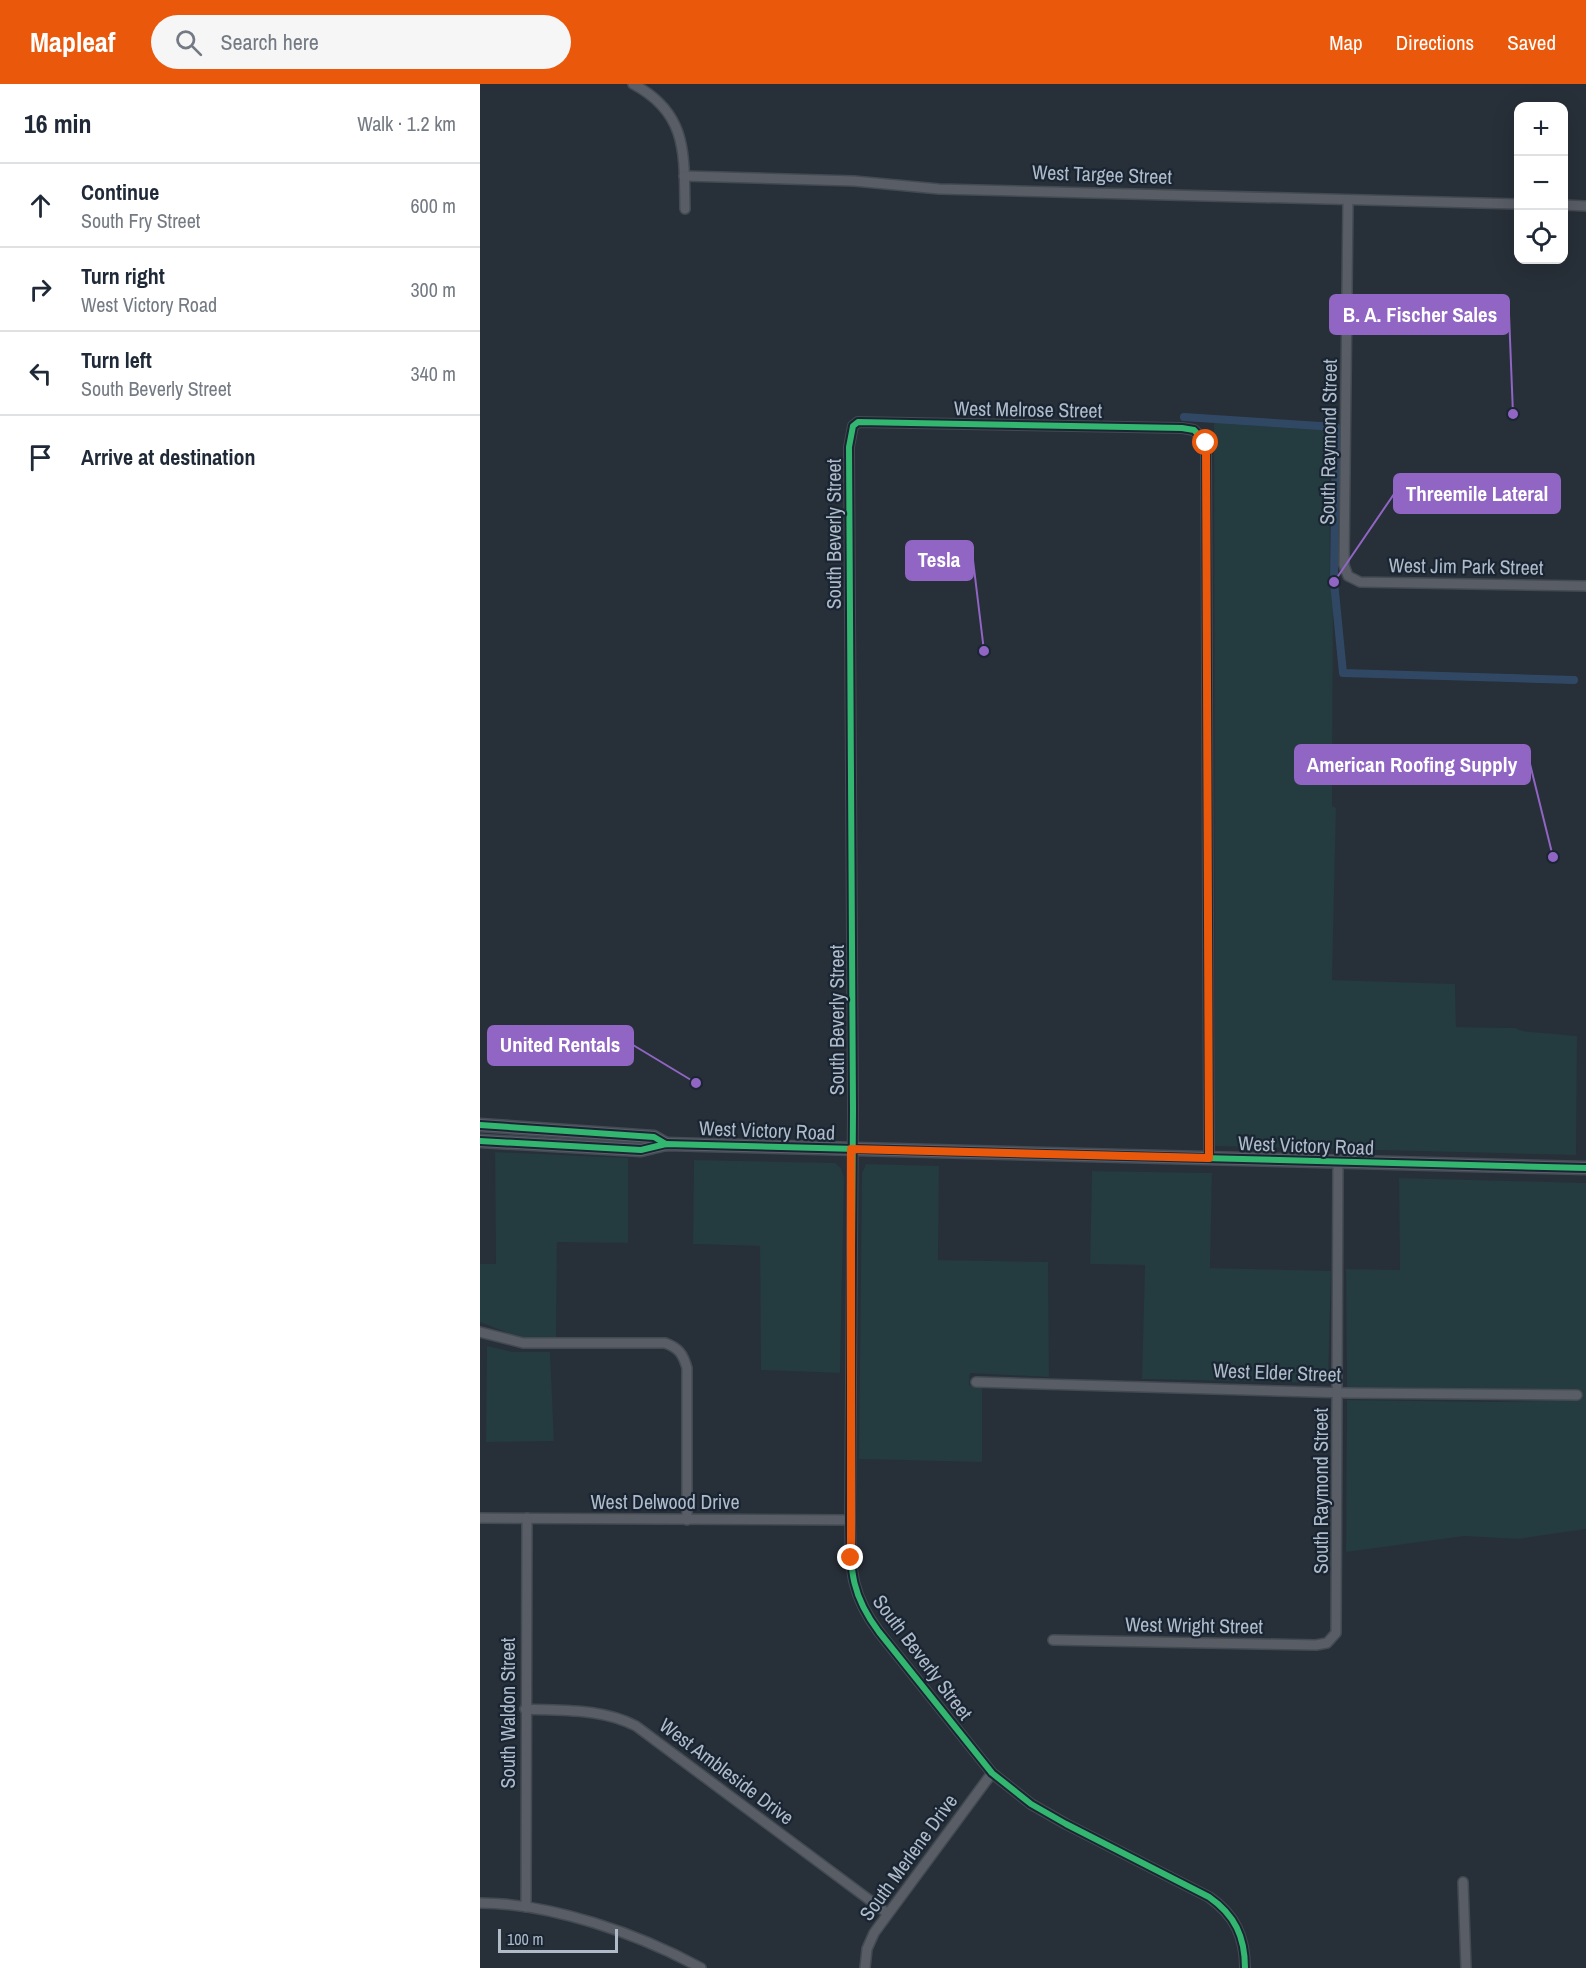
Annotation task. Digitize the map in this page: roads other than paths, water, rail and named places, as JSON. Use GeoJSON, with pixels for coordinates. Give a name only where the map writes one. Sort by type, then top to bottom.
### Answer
{"type":"FeatureCollection","features":[{"type":"Feature","properties":{"kind":"main road","name":"West Victory Road"},"geometry":{"type":"LineString","coordinates":[[480,1125],[654,1137],[666,1144]]}},
{"type":"Feature","properties":{"kind":"main road","name":"West Victory Road"},"geometry":{"type":"LineString","coordinates":[[577,1145],[620,1142],[624,1135]]}},
{"type":"Feature","properties":{"kind":"main road","name":"West Victory Road"},"geometry":{"type":"LineString","coordinates":[[480,1140],[640,1150],[666,1144],[1586,1168]]}},
{"type":"Feature","properties":{"kind":"street"},"geometry":{"type":"LineString","coordinates":[[633,84],[664,105],[670,115],[684,157],[685,209]]}},
{"type":"Feature","properties":{"kind":"street","name":"West Targee Street"},"geometry":{"type":"LineString","coordinates":[[684,176],[854,182],[939,189],[1514,204]]}},
{"type":"Feature","properties":{"kind":"street","name":"South Raymond Street"},"geometry":{"type":"LineString","coordinates":[[1348,200],[1344,565],[1348,576]]}},
{"type":"Feature","properties":{"kind":"street"},"geometry":{"type":"LineString","coordinates":[[1568,205],[1586,206]]}},
{"type":"Feature","properties":{"kind":"street","name":"West Melrose Street"},"geometry":{"type":"LineString","coordinates":[[853,426],[865,421],[1182,428],[1194,430],[1206,443],[1209,1158]]}},
{"type":"Feature","properties":{"kind":"street","name":"South Beverly Street"},"geometry":{"type":"LineString","coordinates":[[853,426],[849,447],[853,1065],[850,1520],[854,1587],[862,1610],[992,1773],[1031,1804],[1209,1897],[1223,1907],[1234,1919],[1241,1937],[1245,1968]]}},
{"type":"Feature","properties":{"kind":"street","name":"West Jim Park Street"},"geometry":{"type":"LineString","coordinates":[[1348,576],[1360,582],[1586,586]]}},
{"type":"Feature","properties":{"kind":"street","name":"South Raymond Street"},"geometry":{"type":"LineString","coordinates":[[1333,1638],[1337,1629],[1338,1162]]}},
{"type":"Feature","properties":{"kind":"street"},"geometry":{"type":"LineString","coordinates":[[480,1332],[523,1343],[665,1343],[675,1347],[682,1354],[687,1368],[687,1520]]}},
{"type":"Feature","properties":{"kind":"street","name":"West Elder Street"},"geometry":{"type":"LineString","coordinates":[[976,1382],[1339,1392],[1577,1395]]}},
{"type":"Feature","properties":{"kind":"street","name":"West Delwood Drive"},"geometry":{"type":"LineString","coordinates":[[480,1518],[850,1520]]}},
{"type":"Feature","properties":{"kind":"street","name":"South Waldon Street"},"geometry":{"type":"LineString","coordinates":[[526,1907],[527,1518]]}},
{"type":"Feature","properties":{"kind":"street","name":"West Wright Street"},"geometry":{"type":"LineString","coordinates":[[1053,1640],[1316,1645],[1333,1638]]}},
{"type":"Feature","properties":{"kind":"street","name":"West Ambleside Drive"},"geometry":{"type":"LineString","coordinates":[[525,1710],[594,1712],[616,1716],[636,1726],[888,1912]]}},
{"type":"Feature","properties":{"kind":"street","name":"South Merlene Drive"},"geometry":{"type":"LineString","coordinates":[[864,1968],[867,1949],[888,1912],[992,1773]]}},
{"type":"Feature","properties":{"kind":"street"},"geometry":{"type":"LineString","coordinates":[[1463,1882],[1466,1968]]}},
{"type":"Feature","properties":{"kind":"street"},"geometry":{"type":"LineString","coordinates":[[480,1903],[526,1907],[595,1923],[634,1936],[701,1968]]}},
{"type":"Feature","properties":{"kind":"waterway"},"geometry":{"type":"LineString","coordinates":[[1184,417],[1336,427],[1334,582],[1343,673],[1574,680]]}},
{"type":"Feature","properties":{"kind":"place","name":"B. A. Fischer Sales"},"geometry":{"type":"Point","coordinates":[1513,414]}},
{"type":"Feature","properties":{"kind":"place","name":"Threemile Lateral"},"geometry":{"type":"Point","coordinates":[1334,582]}},
{"type":"Feature","properties":{"kind":"place","name":"Tesla"},"geometry":{"type":"Point","coordinates":[984,651]}},
{"type":"Feature","properties":{"kind":"place","name":"American Roofing Supply"},"geometry":{"type":"Point","coordinates":[1553,857]}},
{"type":"Feature","properties":{"kind":"place","name":"United Rentals"},"geometry":{"type":"Point","coordinates":[696,1083]}}]}
